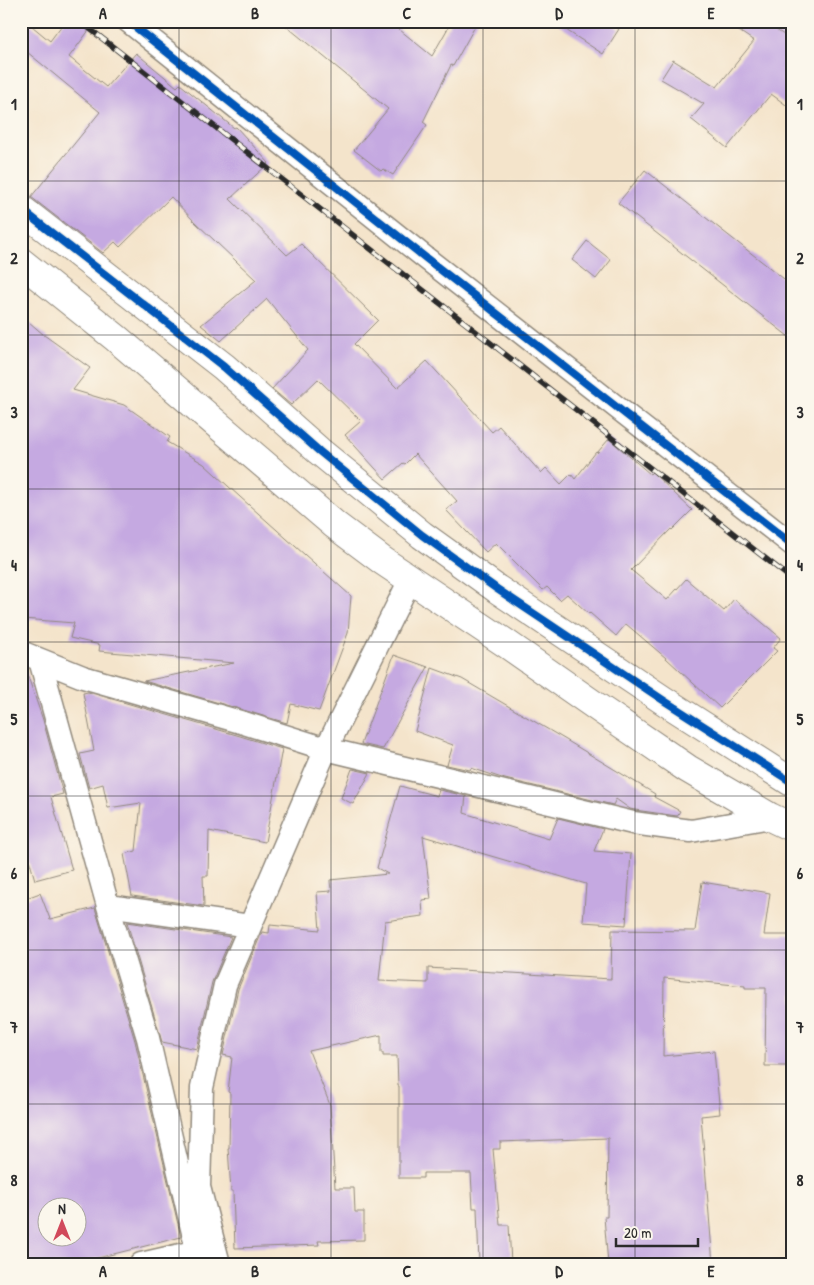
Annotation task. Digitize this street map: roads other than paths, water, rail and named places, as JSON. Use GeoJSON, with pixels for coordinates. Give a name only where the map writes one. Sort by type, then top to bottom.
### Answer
{"type":"FeatureCollection","features":[{"type":"Feature","properties":{"kind":"street"},"geometry":{"type":"LineString","coordinates":[[128,21],[426,259],[793,545]]}},
{"type":"Feature","properties":{"kind":"street"},"geometry":{"type":"LineString","coordinates":[[21,209],[224,367],[319,451],[422,536],[496,589],[793,783]]}},
{"type":"Feature","properties":{"kind":"street"},"geometry":{"type":"LineString","coordinates":[[21,262],[116,338],[335,526],[410,580],[504,642],[688,769],[781,823]]}},
{"type":"Feature","properties":{"kind":"street"},"geometry":{"type":"LineString","coordinates":[[210,1254],[200,1188],[202,1088],[225,985],[326,749],[410,580]]}},
{"type":"Feature","properties":{"kind":"street"},"geometry":{"type":"LineString","coordinates":[[30,656],[84,677],[244,723],[326,749],[633,823],[692,831],[781,823]]}},
{"type":"Feature","properties":{"kind":"street"},"geometry":{"type":"LineString","coordinates":[[30,656],[148,1038],[210,1254]]}},
{"type":"Feature","properties":{"kind":"street"},"geometry":{"type":"LineString","coordinates":[[108,906],[250,926]]}},
{"type":"Feature","properties":{"kind":"street"},"geometry":{"type":"LineString","coordinates":[[141,1264],[210,1254]]}},
{"type":"Feature","properties":{"kind":"railway"},"geometry":{"type":"LineString","coordinates":[[80,21],[793,580]]}}]}
